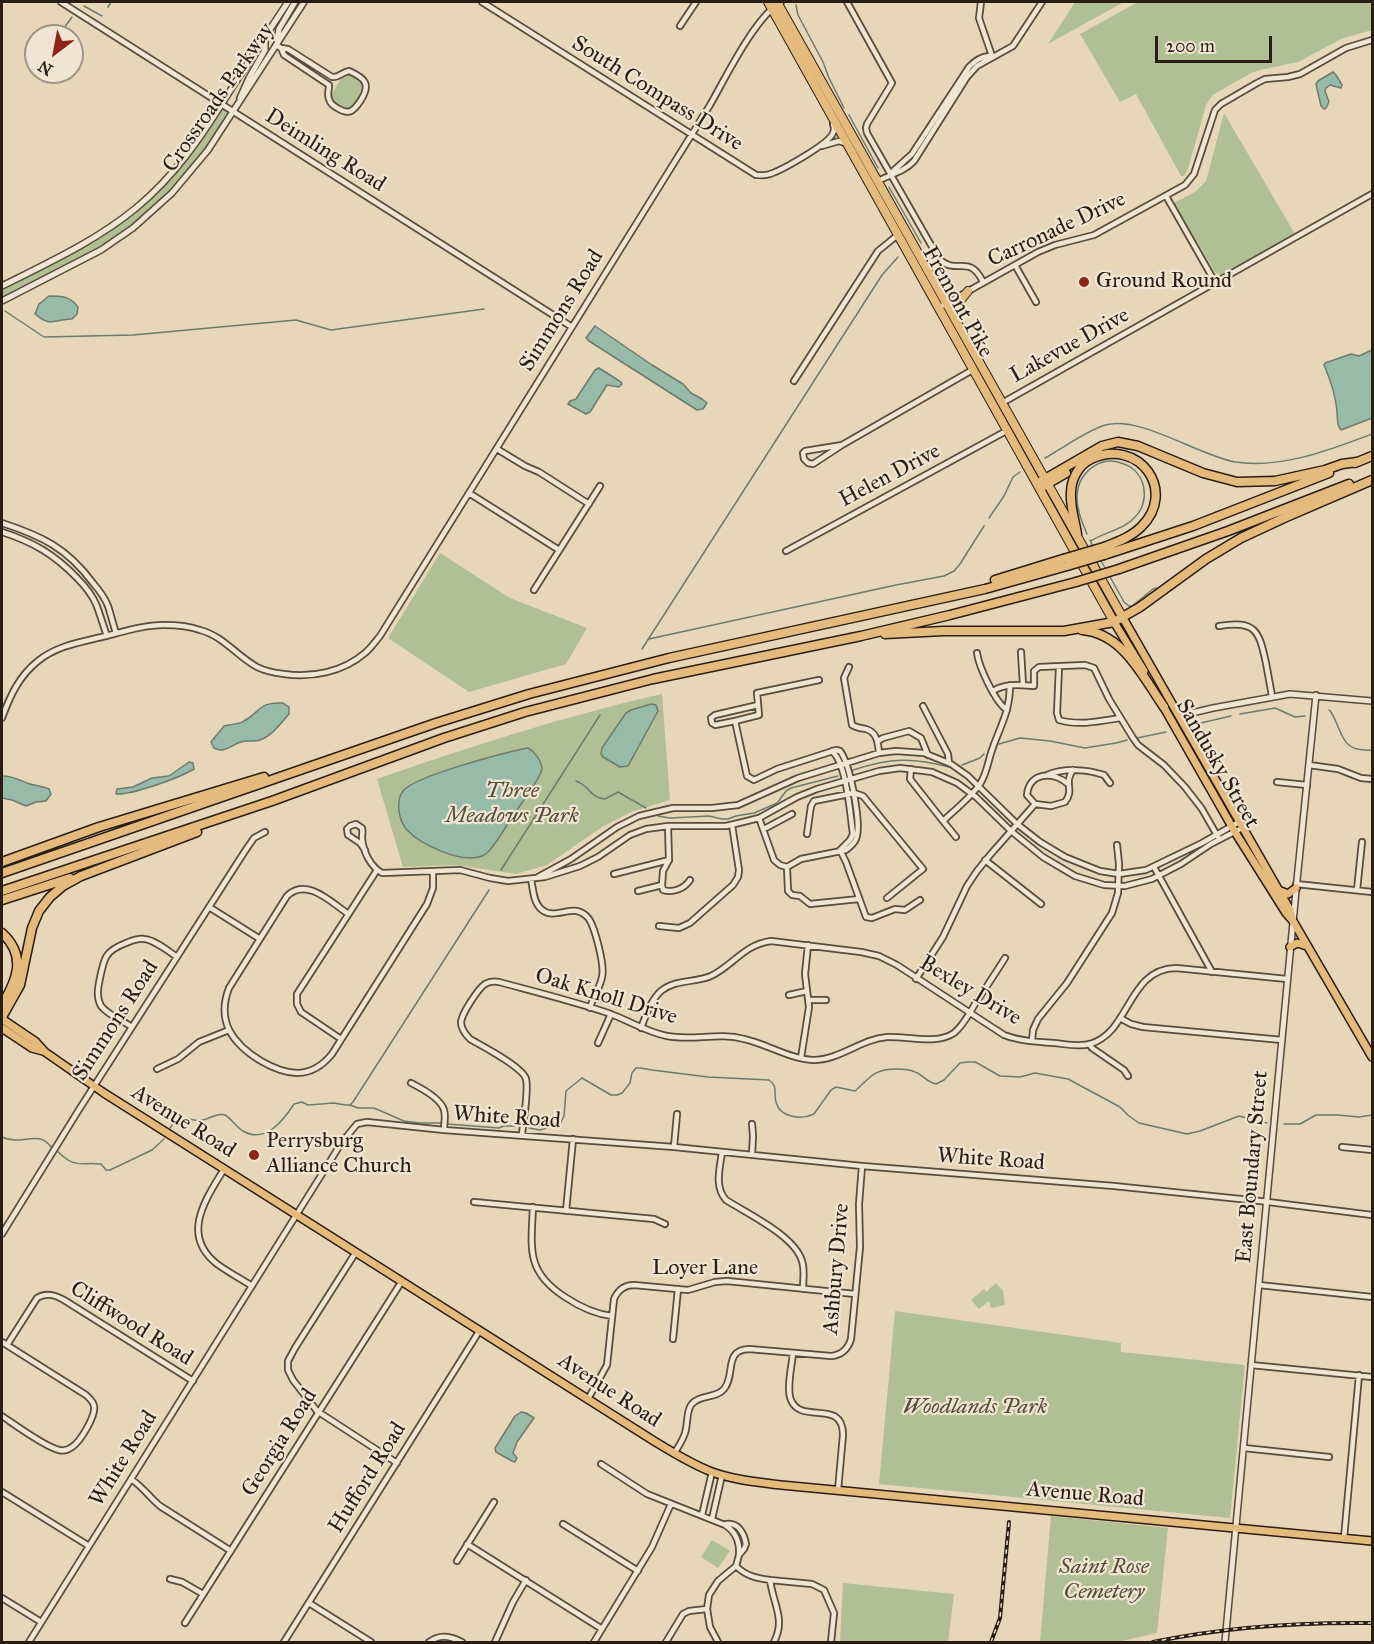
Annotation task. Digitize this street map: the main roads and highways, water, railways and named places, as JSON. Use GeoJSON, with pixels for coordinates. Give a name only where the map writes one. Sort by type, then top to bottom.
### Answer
{"type":"FeatureCollection","features":[{"type":"Feature","properties":{"kind":"highway"},"geometry":{"type":"LineString","coordinates":[[775,3],[826,104],[850,147],[857,153],[874,183]]}},
{"type":"Feature","properties":{"kind":"highway","name":"Fremont Pike"},"geometry":{"type":"LineString","coordinates":[[775,3],[879,192],[893,216],[902,224],[974,369],[1008,430],[1043,483]]}},
{"type":"Feature","properties":{"kind":"highway","name":"Fremont Pike"},"geometry":{"type":"LineString","coordinates":[[874,183],[899,234],[968,343],[1002,403],[1043,483],[1119,620]]}},
{"type":"Feature","properties":{"kind":"highway"},"geometry":{"type":"LineString","coordinates":[[968,291],[957,307],[956,313],[967,333],[968,343]]}},
{"type":"Feature","properties":{"kind":"highway"},"geometry":{"type":"LineString","coordinates":[[1043,483],[1102,446],[1118,442],[1138,446],[1203,473],[1237,482],[1275,481],[1357,462]]}},
{"type":"Feature","properties":{"kind":"highway"},"geometry":{"type":"LineString","coordinates":[[1043,483],[1085,462],[1110,453],[1127,456],[1138,461],[1146,469],[1154,487],[1154,505],[1150,516],[1143,526],[1104,551]]}},
{"type":"Feature","properties":{"kind":"highway"},"geometry":{"type":"LineString","coordinates":[[2,873],[478,710],[572,682],[669,658],[938,600],[1222,515],[1372,456]]}},
{"type":"Feature","properties":{"kind":"highway"},"geometry":{"type":"LineString","coordinates":[[1077,534],[1072,512],[1071,492],[1077,471],[1085,462]]}},
{"type":"Feature","properties":{"kind":"highway"},"geometry":{"type":"LineString","coordinates":[[2,891],[272,801],[444,738],[571,699],[653,678],[861,636],[972,610],[1076,582],[1228,531],[1372,475]]}},
{"type":"Feature","properties":{"kind":"highway"},"geometry":{"type":"LineString","coordinates":[[861,636],[943,631],[1046,632],[1119,620],[1206,559],[1241,538],[1372,480]]}},
{"type":"Feature","properties":{"kind":"highway"},"geometry":{"type":"LineString","coordinates":[[1043,483],[1061,515],[1077,534],[1119,620]]}},
{"type":"Feature","properties":{"kind":"highway"},"geometry":{"type":"LineString","coordinates":[[1075,629],[1101,634],[1123,648],[1164,707]]}},
{"type":"Feature","properties":{"kind":"highway"},"geometry":{"type":"LineString","coordinates":[[2,862],[99,827],[306,764],[327,761]]}},
{"type":"Feature","properties":{"kind":"highway"},"geometry":{"type":"LineString","coordinates":[[2,900],[116,862],[261,808],[272,801]]}},
{"type":"Feature","properties":{"kind":"highway"},"geometry":{"type":"LineString","coordinates":[[2,856],[37,850]]}},
{"type":"Feature","properties":{"kind":"highway"},"geometry":{"type":"LineString","coordinates":[[2,1018],[20,985],[32,927],[44,904],[56,891],[71,881],[116,862]]}},
{"type":"Feature","properties":{"kind":"highway"},"geometry":{"type":"LineString","coordinates":[[2,933],[12,945],[18,968],[14,985],[2,1005]]}},
{"type":"Feature","properties":{"kind":"main road","name":"Sandusky Street"},"geometry":{"type":"LineString","coordinates":[[1119,620],[1138,661],[1164,707],[1372,1057]]}},
{"type":"Feature","properties":{"kind":"main road","name":"Sandusky Street"},"geometry":{"type":"LineString","coordinates":[[1119,620],[1179,716],[1237,827],[1290,910],[1293,921]]}},
{"type":"Feature","properties":{"kind":"main road"},"geometry":{"type":"LineString","coordinates":[[1138,661],[1148,670],[1170,710],[1179,716]]}},
{"type":"Feature","properties":{"kind":"main road"},"geometry":{"type":"LineString","coordinates":[[1278,890],[1288,894],[1296,886]]}},
{"type":"Feature","properties":{"kind":"main road"},"geometry":{"type":"LineString","coordinates":[[1290,946],[1297,943],[1307,945]]}},
{"type":"Feature","properties":{"kind":"main road","name":"Avenue Road"},"geometry":{"type":"LineString","coordinates":[[2,1018],[94,1086],[674,1454],[712,1472],[758,1482],[1372,1541]]}},
{"type":"Feature","properties":{"kind":"main road","name":"Avenue Road"},"geometry":{"type":"LineString","coordinates":[[2,1028],[32,1048],[45,1052]]}},
{"type":"Feature","properties":{"kind":"waterway"},"geometry":{"type":"LineString","coordinates":[[108,7],[111,2]]}},
{"type":"Feature","properties":{"kind":"waterway"},"geometry":{"type":"LineString","coordinates":[[796,5],[798,15],[844,108]]}},
{"type":"Feature","properties":{"kind":"waterway"},"geometry":{"type":"LineString","coordinates":[[84,6],[102,16]]}},
{"type":"Feature","properties":{"kind":"waterway"},"geometry":{"type":"LineString","coordinates":[[67,24],[72,17]]}},
{"type":"Feature","properties":{"kind":"waterway"},"geometry":{"type":"LineString","coordinates":[[849,115],[878,168]]}},
{"type":"Feature","properties":{"kind":"waterway"},"geometry":{"type":"LineString","coordinates":[[889,187],[921,243]]}},
{"type":"Feature","properties":{"kind":"waterway"},"geometry":{"type":"LineString","coordinates":[[642,649],[882,275],[898,257]]}},
{"type":"Feature","properties":{"kind":"waterway"},"geometry":{"type":"LineString","coordinates":[[5,311],[44,337],[133,335],[296,320],[331,330],[484,309]]}},
{"type":"Feature","properties":{"kind":"waterway"},"geometry":{"type":"LineString","coordinates":[[1045,458],[1082,435],[1105,425],[1119,423],[1151,430],[1220,458],[1252,463],[1270,463],[1305,457],[1372,434]]}},
{"type":"Feature","properties":{"kind":"waterway"},"geometry":{"type":"LineString","coordinates":[[1087,534],[1078,507],[1078,489],[1081,481],[1092,468],[1099,464],[1115,462],[1131,468],[1137,473],[1144,487],[1140,510],[1125,525],[1091,541]]}},
{"type":"Feature","properties":{"kind":"waterway"},"geometry":{"type":"LineString","coordinates":[[989,518],[1004,496],[1013,477],[1020,472]]}},
{"type":"Feature","properties":{"kind":"waterway"},"geometry":{"type":"LineString","coordinates":[[649,639],[944,576],[954,571],[960,564],[984,526]]}},
{"type":"Feature","properties":{"kind":"waterway"},"geometry":{"type":"LineString","coordinates":[[1090,540],[1093,547]]}},
{"type":"Feature","properties":{"kind":"waterway"},"geometry":{"type":"LineString","coordinates":[[1100,559],[1105,568]]}},
{"type":"Feature","properties":{"kind":"waterway"},"geometry":{"type":"LineString","coordinates":[[1109,575],[1124,602],[1129,606],[1156,588]]}},
{"type":"Feature","properties":{"kind":"waterway"},"geometry":{"type":"LineString","coordinates":[[1240,714],[1275,708],[1295,717],[1305,716]]}},
{"type":"Feature","properties":{"kind":"waterway"},"geometry":{"type":"LineString","coordinates":[[1329,710],[1348,745],[1362,750],[1372,750]]}},
{"type":"Feature","properties":{"kind":"waterway"},"geometry":{"type":"LineString","coordinates":[[501,870],[600,715]]}},
{"type":"Feature","properties":{"kind":"waterway"},"geometry":{"type":"LineString","coordinates":[[1192,725],[1231,716]]}},
{"type":"Feature","properties":{"kind":"waterway"},"geometry":{"type":"LineString","coordinates":[[1137,738],[1166,732]]}},
{"type":"Feature","properties":{"kind":"waterway"},"geometry":{"type":"LineString","coordinates":[[999,744],[1020,738],[1085,748],[1127,740]]}},
{"type":"Feature","properties":{"kind":"waterway"},"geometry":{"type":"LineString","coordinates":[[962,765],[984,754]]}},
{"type":"Feature","properties":{"kind":"waterway"},"geometry":{"type":"LineString","coordinates":[[853,770],[901,760],[949,767]]}},
{"type":"Feature","properties":{"kind":"waterway"},"geometry":{"type":"LineString","coordinates":[[658,816],[670,818],[709,816],[728,819],[754,813],[775,804],[791,788],[838,776]]}},
{"type":"Feature","properties":{"kind":"waterway"},"geometry":{"type":"LineString","coordinates":[[576,781],[600,798],[605,799],[618,792],[646,808]]}},
{"type":"Feature","properties":{"kind":"waterway"},"geometry":{"type":"LineString","coordinates":[[170,1128],[175,1121],[180,1119],[200,1120],[222,1114],[243,1131],[259,1135],[273,1129],[294,1104],[302,1102],[308,1105],[334,1103],[350,1105],[489,890]]}},
{"type":"Feature","properties":{"kind":"waterway"},"geometry":{"type":"LineString","coordinates":[[529,1128],[540,1130],[560,1124],[564,1116],[566,1091],[582,1078],[611,1095],[617,1095],[622,1093],[630,1083],[632,1073],[636,1068],[708,1077],[769,1080],[775,1088],[778,1107],[792,1116],[804,1117],[814,1114],[831,1090],[836,1087],[855,1091],[872,1075],[882,1071],[911,1070],[936,1084],[944,1080],[960,1063],[967,1062],[975,1062],[1000,1076],[1020,1077],[1035,1073],[1068,1079],[1120,1107],[1139,1123],[1187,1134],[1239,1116],[1267,1123]]}},
{"type":"Feature","properties":{"kind":"waterway"},"geometry":{"type":"LineString","coordinates":[[350,1105],[358,1108],[374,1108],[404,1121],[441,1123]]}},
{"type":"Feature","properties":{"kind":"waterway"},"geometry":{"type":"LineString","coordinates":[[1284,1124],[1300,1124],[1316,1115],[1359,1117],[1372,1115]]}},
{"type":"Feature","properties":{"kind":"waterway"},"geometry":{"type":"LineString","coordinates":[[447,1124],[499,1128],[515,1126]]}},
{"type":"Feature","properties":{"kind":"waterway"},"geometry":{"type":"LineString","coordinates":[[2,1137],[10,1140],[41,1139],[52,1148]]}},
{"type":"Feature","properties":{"kind":"waterway"},"geometry":{"type":"LineString","coordinates":[[57,1151],[73,1162],[101,1164],[106,1170],[110,1170],[152,1150],[164,1139]]}},
{"type":"Feature","properties":{"kind":"railway"},"geometry":{"type":"LineString","coordinates":[[991,1642],[1000,1618],[1009,1522]]}},
{"type":"Feature","properties":{"kind":"railway"},"geometry":{"type":"LineString","coordinates":[[1153,1642],[1262,1627],[1317,1623],[1372,1623]]}},
{"type":"Feature","properties":{"kind":"place","name":"Ground Round"},"geometry":{"type":"Point","coordinates":[1084,282]}},
{"type":"Feature","properties":{"kind":"place","name":"Perrysburg Alliance Church"},"geometry":{"type":"Point","coordinates":[254,1155]}},
{"type":"Feature","properties":{"kind":"park label","name":"Three Meadows Park"},"geometry":{"type":"Point","coordinates":[512,804]}},
{"type":"Feature","properties":{"kind":"park label","name":"Woodlands Park"},"geometry":{"type":"Point","coordinates":[975,1408]}},
{"type":"Feature","properties":{"kind":"park label","name":"Saint Rose Cemetery"},"geometry":{"type":"Point","coordinates":[1104,1580]}}]}
